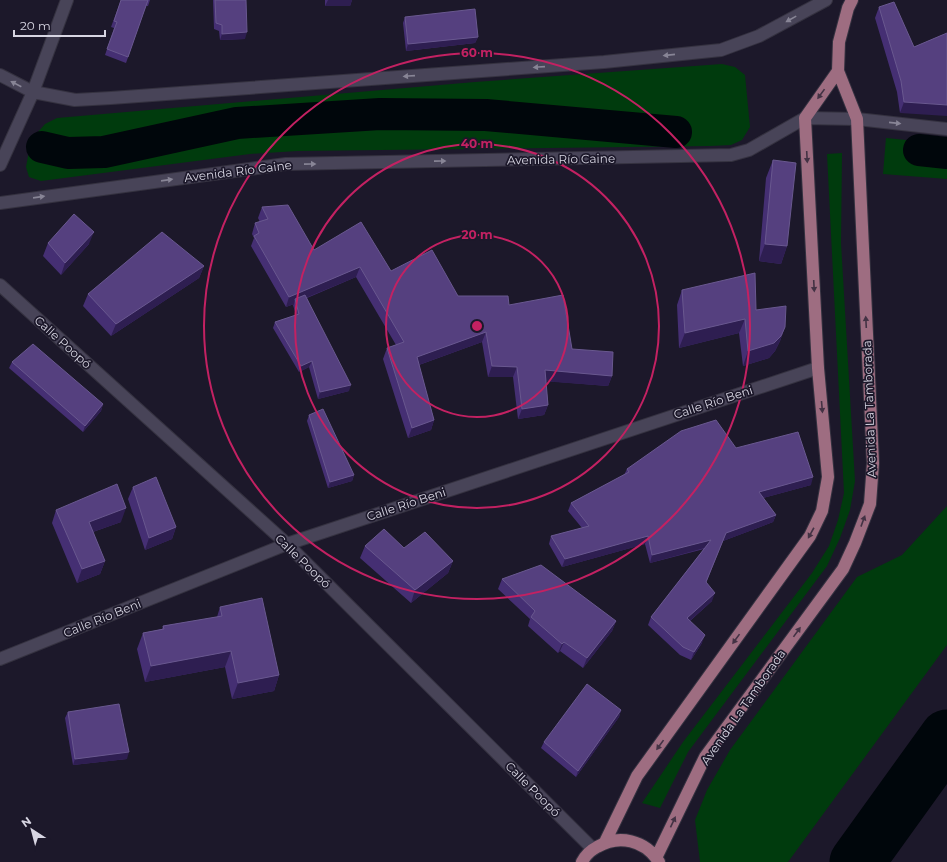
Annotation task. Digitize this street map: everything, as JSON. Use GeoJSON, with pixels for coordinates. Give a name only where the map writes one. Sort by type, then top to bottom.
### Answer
{"type":"FeatureCollection","features":[{"type":"Feature","properties":{"kind":"main road","name":"Avenida La Tamborada"},"geometry":{"type":"LineString","coordinates":[[658,860],[705,757],[843,569],[856,543],[870,504],[873,463],[857,119],[838,71],[839,42],[848,8],[852,0]]}},
{"type":"Feature","properties":{"kind":"main road"},"geometry":{"type":"LineString","coordinates":[[605,842],[637,776],[810,536],[822,511],[828,477],[818,368],[805,118],[838,71]]}},
{"type":"Feature","properties":{"kind":"main road"},"geometry":{"type":"LineString","coordinates":[[582,862],[593,849],[605,842],[620,840],[633,841],[646,848],[658,860]]}},
{"type":"Feature","properties":{"kind":"street"},"geometry":{"type":"LineString","coordinates":[[0,165],[33,92],[67,0]]}},
{"type":"Feature","properties":{"kind":"street"},"geometry":{"type":"LineString","coordinates":[[0,75],[33,92],[75,100],[604,62],[721,50],[759,36],[826,0]]}},
{"type":"Feature","properties":{"kind":"street"},"geometry":{"type":"LineString","coordinates":[[805,118],[857,119],[947,129]]}},
{"type":"Feature","properties":{"kind":"street","name":"Avenida Río Caine"},"geometry":{"type":"LineString","coordinates":[[0,203],[286,164],[731,155],[749,150],[805,118]]}},
{"type":"Feature","properties":{"kind":"street","name":"Calle Poopó"},"geometry":{"type":"LineString","coordinates":[[0,285],[287,544],[593,849]]}},
{"type":"Feature","properties":{"kind":"street","name":"Calle Río Beni"},"geometry":{"type":"LineString","coordinates":[[0,658],[287,544],[818,368]]}},
{"type":"Feature","properties":{"kind":"green space"},"geometry":{"type":"Polygon","coordinates":[[[722,64],[735,67],[745,75],[750,127],[742,140],[731,145],[297,151],[250,154],[41,181],[29,177],[26,167],[31,140],[45,124],[57,118],[475,82],[722,64]]]}},
{"type":"Feature","properties":{"kind":"green space"},"geometry":{"type":"Polygon","coordinates":[[[886,138],[947,144],[947,179],[883,174],[886,138]]]}},
{"type":"Feature","properties":{"kind":"green space"},"geometry":{"type":"Polygon","coordinates":[[[842,153],[841,243],[855,481],[850,510],[840,538],[827,566],[688,752],[660,808],[642,803],[683,742],[812,573],[829,546],[838,520],[844,493],[827,154],[842,153]]]}},
{"type":"Feature","properties":{"kind":"green space"},"geometry":{"type":"Polygon","coordinates":[[[947,506],[947,645],[788,862],[700,862],[695,820],[707,790],[730,750],[857,577],[902,555],[947,506]]]}},
{"type":"Feature","properties":{"kind":"building"},"geometry":{"type":"Polygon","coordinates":[[[121,0],[148,0],[128,57],[107,49],[117,22],[114,21],[121,0]]]}},
{"type":"Feature","properties":{"kind":"building"},"geometry":{"type":"Polygon","coordinates":[[[215,0],[246,0],[247,32],[222,34],[222,25],[216,23],[215,0]]]}},
{"type":"Feature","properties":{"kind":"building"},"geometry":{"type":"Polygon","coordinates":[[[894,2],[914,47],[947,33],[947,105],[904,102],[901,81],[879,7],[894,2]]]}},
{"type":"Feature","properties":{"kind":"building"},"geometry":{"type":"Polygon","coordinates":[[[475,9],[478,37],[408,44],[405,17],[475,9]]]}},
{"type":"Feature","properties":{"kind":"building"},"geometry":{"type":"Polygon","coordinates":[[[773,160],[796,163],[787,246],[765,244],[773,160]]]}},
{"type":"Feature","properties":{"kind":"building"},"geometry":{"type":"Polygon","coordinates":[[[288,205],[314,250],[361,222],[391,271],[432,250],[458,296],[508,296],[509,305],[563,295],[572,349],[613,352],[612,376],[545,370],[548,405],[522,409],[517,367],[492,366],[486,332],[417,357],[434,420],[412,428],[387,348],[404,342],[360,267],[289,297],[254,236],[259,233],[255,223],[268,219],[262,207],[288,205]]]}},
{"type":"Feature","properties":{"kind":"building"},"geometry":{"type":"Polygon","coordinates":[[[74,214],[94,232],[65,263],[48,243],[74,214]]]}},
{"type":"Feature","properties":{"kind":"building"},"geometry":{"type":"Polygon","coordinates":[[[162,232],[204,266],[116,324],[88,294],[162,232]]]}},
{"type":"Feature","properties":{"kind":"building"},"geometry":{"type":"Polygon","coordinates":[[[755,273],[756,310],[786,306],[785,327],[781,336],[774,343],[748,351],[745,319],[685,333],[682,290],[755,273]]]}},
{"type":"Feature","properties":{"kind":"building"},"geometry":{"type":"Polygon","coordinates":[[[305,295],[351,385],[320,392],[312,361],[301,366],[275,322],[299,314],[295,299],[305,295]]]}},
{"type":"Feature","properties":{"kind":"building"},"geometry":{"type":"Polygon","coordinates":[[[33,344],[103,404],[85,426],[12,362],[33,344]]]}},
{"type":"Feature","properties":{"kind":"building"},"geometry":{"type":"Polygon","coordinates":[[[323,409],[354,475],[330,482],[309,415],[323,409]]]}},
{"type":"Feature","properties":{"kind":"building"},"geometry":{"type":"Polygon","coordinates":[[[716,420],[736,448],[798,432],[813,477],[759,492],[776,515],[726,533],[706,582],[715,593],[687,618],[705,635],[694,652],[683,647],[651,617],[711,540],[652,555],[648,536],[565,559],[551,536],[589,526],[571,503],[629,472],[627,469],[681,431],[716,420]]]}},
{"type":"Feature","properties":{"kind":"building"},"geometry":{"type":"Polygon","coordinates":[[[156,477],[176,527],[149,538],[133,487],[156,477]]]}},
{"type":"Feature","properties":{"kind":"building"},"geometry":{"type":"Polygon","coordinates":[[[117,484],[126,508],[89,522],[105,561],[82,569],[56,510],[117,484]]]}},
{"type":"Feature","properties":{"kind":"building"},"geometry":{"type":"Polygon","coordinates":[[[384,529],[404,548],[425,532],[453,561],[415,590],[365,546],[384,529]]]}},
{"type":"Feature","properties":{"kind":"building"},"geometry":{"type":"Polygon","coordinates":[[[541,565],[616,621],[587,658],[564,642],[562,644],[531,617],[535,611],[502,579],[541,565]]]}},
{"type":"Feature","properties":{"kind":"building"},"geometry":{"type":"Polygon","coordinates":[[[262,598],[279,675],[238,683],[231,651],[151,666],[143,633],[164,629],[163,626],[222,616],[220,607],[262,598]]]}},
{"type":"Feature","properties":{"kind":"building"},"geometry":{"type":"Polygon","coordinates":[[[587,684],[621,710],[578,771],[544,742],[587,684]]]}},
{"type":"Feature","properties":{"kind":"building"},"geometry":{"type":"Polygon","coordinates":[[[119,704],[129,752],[75,759],[68,712],[119,704]]]}},
{"type":"Feature","properties":{"kind":"waterway"},"geometry":{"type":"LineString","coordinates":[[42,147],[68,153],[104,152],[237,123],[380,114],[486,115],[676,132]]}},
{"type":"Feature","properties":{"kind":"waterway"},"geometry":{"type":"LineString","coordinates":[[919,150],[947,153]]}},
{"type":"Feature","properties":{"kind":"waterway"},"geometry":{"type":"LineString","coordinates":[[857,862],[947,737]]}}]}
